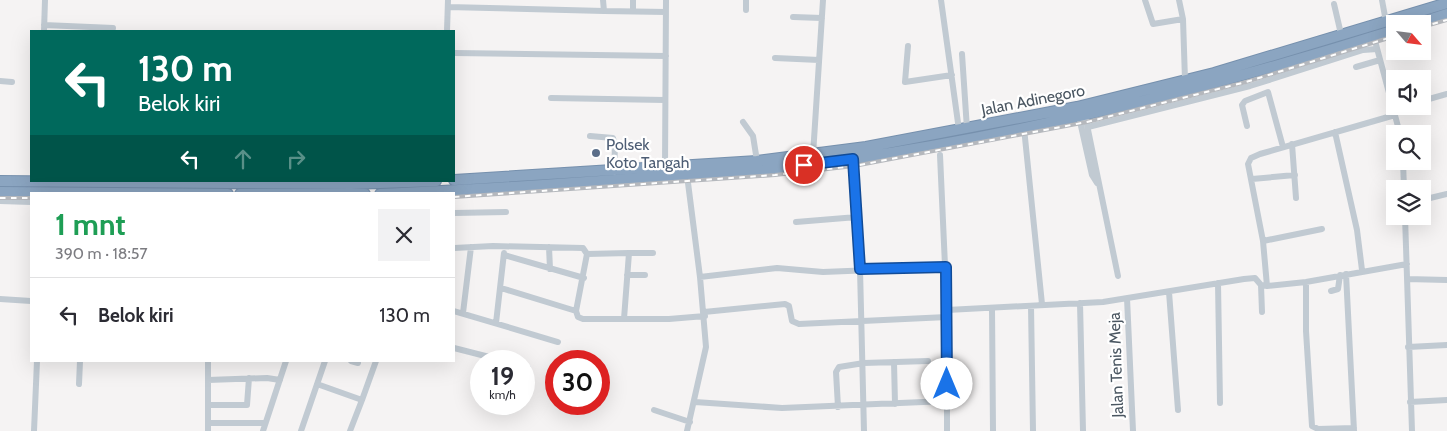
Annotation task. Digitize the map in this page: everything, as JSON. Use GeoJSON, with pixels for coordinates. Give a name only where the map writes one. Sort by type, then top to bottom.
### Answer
{"type":"FeatureCollection","features":[{"type":"Feature","properties":{"kind":"highway","name":"Jalan Adinegoro"},"geometry":{"type":"LineString","coordinates":[[1408,15],[1447,3]]}},
{"type":"Feature","properties":{"kind":"highway"},"geometry":{"type":"LineString","coordinates":[[1431,19],[1447,14]]}},
{"type":"Feature","properties":{"kind":"highway","name":"Jalan Adinegoro"},"geometry":{"type":"LineString","coordinates":[[949,137],[963,129],[1077,108],[1257,62],[1341,34],[1386,22]]}},
{"type":"Feature","properties":{"kind":"highway"},"geometry":{"type":"LineString","coordinates":[[403,192],[687,175],[853,159],[949,137],[1024,128],[1082,116],[1266,70],[1386,33]]}},
{"type":"Feature","properties":{"kind":"highway"},"geometry":{"type":"LineString","coordinates":[[455,180],[614,172],[756,161],[930,141]]}},
{"type":"Feature","properties":{"kind":"highway"},"geometry":{"type":"LineString","coordinates":[[0,181],[30,181]]}},
{"type":"Feature","properties":{"kind":"highway"},"geometry":{"type":"LineString","coordinates":[[71,182],[139,182],[211,188]]}},
{"type":"Feature","properties":{"kind":"highway"},"geometry":{"type":"LineString","coordinates":[[153,192],[310,182],[437,189]]}},
{"type":"Feature","properties":{"kind":"highway"},"geometry":{"type":"LineString","coordinates":[[0,192],[30,192]]}},
{"type":"Feature","properties":{"kind":"street"},"geometry":{"type":"LineString","coordinates":[[45,0],[44,28],[113,28]]}},
{"type":"Feature","properties":{"kind":"street"},"geometry":{"type":"LineString","coordinates":[[603,0],[604,11]]}},
{"type":"Feature","properties":{"kind":"street"},"geometry":{"type":"LineString","coordinates":[[633,0],[633,11]]}},
{"type":"Feature","properties":{"kind":"street"},"geometry":{"type":"LineString","coordinates":[[664,167],[666,0]]}},
{"type":"Feature","properties":{"kind":"street"},"geometry":{"type":"LineString","coordinates":[[746,0],[746,10]]}},
{"type":"Feature","properties":{"kind":"street"},"geometry":{"type":"LineString","coordinates":[[813,155],[823,0]]}},
{"type":"Feature","properties":{"kind":"street"},"geometry":{"type":"LineString","coordinates":[[941,0],[952,75],[963,129]]}},
{"type":"Feature","properties":{"kind":"street"},"geometry":{"type":"LineString","coordinates":[[1145,0],[1153,24],[1183,19]]}},
{"type":"Feature","properties":{"kind":"street"},"geometry":{"type":"LineString","coordinates":[[1180,0],[1183,19],[1185,80]]}},
{"type":"Feature","properties":{"kind":"street"},"geometry":{"type":"LineString","coordinates":[[1382,0],[1386,22]]}},
{"type":"Feature","properties":{"kind":"street"},"geometry":{"type":"LineString","coordinates":[[447,30],[448,4],[666,12]]}},
{"type":"Feature","properties":{"kind":"street"},"geometry":{"type":"LineString","coordinates":[[1334,4],[1341,34]]}},
{"type":"Feature","properties":{"kind":"street"},"geometry":{"type":"LineString","coordinates":[[793,16],[822,18]]}},
{"type":"Feature","properties":{"kind":"street"},"geometry":{"type":"LineString","coordinates":[[1374,37],[1386,82]]}},
{"type":"Feature","properties":{"kind":"street"},"geometry":{"type":"LineString","coordinates":[[908,46],[905,82],[952,75]]}},
{"type":"Feature","properties":{"kind":"street"},"geometry":{"type":"LineString","coordinates":[[1088,126],[1250,86],[1363,50],[1377,49]]}},
{"type":"Feature","properties":{"kind":"street"},"geometry":{"type":"LineString","coordinates":[[455,52],[506,55],[666,56]]}},
{"type":"Feature","properties":{"kind":"street"},"geometry":{"type":"LineString","coordinates":[[962,54],[963,129]]}},
{"type":"Feature","properties":{"kind":"street"},"geometry":{"type":"LineString","coordinates":[[775,58],[819,60]]}},
{"type":"Feature","properties":{"kind":"street"},"geometry":{"type":"LineString","coordinates":[[1356,67],[1380,60]]}},
{"type":"Feature","properties":{"kind":"street"},"geometry":{"type":"LineString","coordinates":[[0,81],[12,82]]}},
{"type":"Feature","properties":{"kind":"street"},"geometry":{"type":"LineString","coordinates":[[1247,126],[1242,105],[1245,101],[1268,92],[1283,147]]}},
{"type":"Feature","properties":{"kind":"street"},"geometry":{"type":"LineString","coordinates":[[1431,98],[1447,94]]}},
{"type":"Feature","properties":{"kind":"street"},"geometry":{"type":"LineString","coordinates":[[551,98],[665,100]]}},
{"type":"Feature","properties":{"kind":"street"},"geometry":{"type":"LineString","coordinates":[[1262,312],[1264,285],[1263,242],[1248,164],[1251,158],[1386,115]]}},
{"type":"Feature","properties":{"kind":"street"},"geometry":{"type":"LineString","coordinates":[[1082,116],[1088,126],[1087,140]]}},
{"type":"Feature","properties":{"kind":"street"},"geometry":{"type":"LineString","coordinates":[[1082,116],[1092,175],[1099,186],[1118,276]]}},
{"type":"Feature","properties":{"kind":"street"},"geometry":{"type":"LineString","coordinates":[[742,122],[753,136],[756,161]]}},
{"type":"Feature","properties":{"kind":"street"},"geometry":{"type":"LineString","coordinates":[[1024,128],[1042,304]]}},
{"type":"Feature","properties":{"kind":"street"},"geometry":{"type":"LineString","coordinates":[[1335,132],[1357,230],[1362,270]]}},
{"type":"Feature","properties":{"kind":"street"},"geometry":{"type":"LineString","coordinates":[[590,136],[613,138],[615,146],[614,172]]}},
{"type":"Feature","properties":{"kind":"street"},"geometry":{"type":"LineString","coordinates":[[1292,144],[1296,198]]}},
{"type":"Feature","properties":{"kind":"street"},"geometry":{"type":"LineString","coordinates":[[940,154],[942,234],[946,267],[947,431]]}},
{"type":"Feature","properties":{"kind":"street"},"geometry":{"type":"LineString","coordinates":[[853,159],[864,363],[864,431]]}},
{"type":"Feature","properties":{"kind":"street"},"geometry":{"type":"LineString","coordinates":[[687,175],[704,314],[705,355],[687,431]]}},
{"type":"Feature","properties":{"kind":"street"},"geometry":{"type":"LineString","coordinates":[[1252,179],[1295,175]]}},
{"type":"Feature","properties":{"kind":"street"},"geometry":{"type":"LineString","coordinates":[[1431,198],[1447,194]]}},
{"type":"Feature","properties":{"kind":"street"},"geometry":{"type":"LineString","coordinates":[[0,202],[30,202]]}},
{"type":"Feature","properties":{"kind":"street"},"geometry":{"type":"LineString","coordinates":[[455,213],[506,212]]}},
{"type":"Feature","properties":{"kind":"street"},"geometry":{"type":"LineString","coordinates":[[796,222],[857,217]]}},
{"type":"Feature","properties":{"kind":"street"},"geometry":{"type":"LineString","coordinates":[[1405,225],[1412,431]]}},
{"type":"Feature","properties":{"kind":"street"},"geometry":{"type":"LineString","coordinates":[[1263,242],[1322,229]]}},
{"type":"Feature","properties":{"kind":"street"},"geometry":{"type":"LineString","coordinates":[[463,313],[471,247]]}},
{"type":"Feature","properties":{"kind":"street"},"geometry":{"type":"LineString","coordinates":[[496,323],[504,247]]}},
{"type":"Feature","properties":{"kind":"street"},"geometry":{"type":"LineString","coordinates":[[549,247],[550,269]]}},
{"type":"Feature","properties":{"kind":"street"},"geometry":{"type":"LineString","coordinates":[[455,248],[580,247],[587,254],[653,253]]}},
{"type":"Feature","properties":{"kind":"street"},"geometry":{"type":"LineString","coordinates":[[624,319],[629,253]]}},
{"type":"Feature","properties":{"kind":"street"},"geometry":{"type":"LineString","coordinates":[[587,254],[584,278],[576,311],[578,317],[583,319],[624,319],[704,314],[785,304],[790,306],[792,321],[797,324],[947,314],[1042,304],[1080,303],[1127,298],[1256,278],[1264,285],[1306,282],[1362,270],[1407,264]]}},
{"type":"Feature","properties":{"kind":"street"},"geometry":{"type":"LineString","coordinates":[[504,255],[584,278]]}},
{"type":"Feature","properties":{"kind":"street"},"geometry":{"type":"LineString","coordinates":[[700,277],[777,268],[803,272],[946,267]]}},
{"type":"Feature","properties":{"kind":"street"},"geometry":{"type":"LineString","coordinates":[[1331,292],[1338,289],[1343,274]]}},
{"type":"Feature","properties":{"kind":"street"},"geometry":{"type":"LineString","coordinates":[[1306,282],[1306,331],[1312,426],[1318,429],[1354,430],[1343,274]]}},
{"type":"Feature","properties":{"kind":"street"},"geometry":{"type":"LineString","coordinates":[[628,275],[645,275]]}},
{"type":"Feature","properties":{"kind":"street"},"geometry":{"type":"LineString","coordinates":[[1407,279],[1447,280]]}},
{"type":"Feature","properties":{"kind":"street"},"geometry":{"type":"LineString","coordinates":[[1218,283],[1220,403]]}},
{"type":"Feature","properties":{"kind":"street"},"geometry":{"type":"LineString","coordinates":[[501,288],[576,311]]}},
{"type":"Feature","properties":{"kind":"street"},"geometry":{"type":"LineString","coordinates":[[1169,292],[1178,410]]}},
{"type":"Feature","properties":{"kind":"street","name":"Jalan Tenis Meja"},"geometry":{"type":"LineString","coordinates":[[1127,298],[1133,431]]}},
{"type":"Feature","properties":{"kind":"street"},"geometry":{"type":"LineString","coordinates":[[0,299],[30,301]]}},
{"type":"Feature","properties":{"kind":"street"},"geometry":{"type":"LineString","coordinates":[[1080,303],[1083,431]]}},
{"type":"Feature","properties":{"kind":"street"},"geometry":{"type":"LineString","coordinates":[[1031,306],[1033,431]]}},
{"type":"Feature","properties":{"kind":"street"},"geometry":{"type":"LineString","coordinates":[[992,308],[993,431]]}},
{"type":"Feature","properties":{"kind":"street"},"geometry":{"type":"LineString","coordinates":[[455,311],[558,342]]}},
{"type":"Feature","properties":{"kind":"street"},"geometry":{"type":"LineString","coordinates":[[1408,347],[1447,345]]}},
{"type":"Feature","properties":{"kind":"street"},"geometry":{"type":"LineString","coordinates":[[455,348],[470,352]]}},
{"type":"Feature","properties":{"kind":"street"},"geometry":{"type":"LineString","coordinates":[[838,406],[837,369],[846,364],[928,361]]}},
{"type":"Feature","properties":{"kind":"street"},"geometry":{"type":"LineString","coordinates":[[34,431],[37,362]]}},
{"type":"Feature","properties":{"kind":"street"},"geometry":{"type":"LineString","coordinates":[[79,384],[80,362]]}},
{"type":"Feature","properties":{"kind":"street"},"geometry":{"type":"LineString","coordinates":[[208,362],[208,431]]}},
{"type":"Feature","properties":{"kind":"street"},"geometry":{"type":"LineString","coordinates":[[263,431],[264,423],[286,362]]}},
{"type":"Feature","properties":{"kind":"street"},"geometry":{"type":"LineString","coordinates":[[301,431],[325,362]]}},
{"type":"Feature","properties":{"kind":"street"},"geometry":{"type":"LineString","coordinates":[[350,431],[376,362]]}},
{"type":"Feature","properties":{"kind":"street"},"geometry":{"type":"LineString","coordinates":[[894,362],[895,404]]}},
{"type":"Feature","properties":{"kind":"street"},"geometry":{"type":"LineString","coordinates":[[208,380],[249,378],[280,380]]}},
{"type":"Feature","properties":{"kind":"street"},"geometry":{"type":"LineString","coordinates":[[208,405],[247,405],[249,378]]}},
{"type":"Feature","properties":{"kind":"street"},"geometry":{"type":"LineString","coordinates":[[317,384],[362,400]]}},
{"type":"Feature","properties":{"kind":"street"},"geometry":{"type":"LineString","coordinates":[[1410,402],[1447,400]]}},
{"type":"Feature","properties":{"kind":"street"},"geometry":{"type":"LineString","coordinates":[[695,402],[760,408],[864,406],[947,401]]}},
{"type":"Feature","properties":{"kind":"street"},"geometry":{"type":"LineString","coordinates":[[654,410],[690,422]]}},
{"type":"Feature","properties":{"kind":"street"},"geometry":{"type":"LineString","coordinates":[[208,422],[264,423]]}},
{"type":"Feature","properties":{"kind":"railway"},"geometry":{"type":"LineString","coordinates":[[1431,24],[1447,20]]}},
{"type":"Feature","properties":{"kind":"railway"},"geometry":{"type":"LineString","coordinates":[[455,197],[775,175],[854,166],[1087,122],[1246,82],[1386,39]]}},
{"type":"Feature","properties":{"kind":"railway"},"geometry":{"type":"LineString","coordinates":[[0,198],[30,198]]}},
{"type":"Feature","properties":{"kind":"place","name":"Polsek Koto Tangah"},"geometry":{"type":"Point","coordinates":[596,153]}},
{"type":"Feature","properties":{"kind":"route"},"geometry":{"type":"LineString","coordinates":[[804,165],[853,159],[860,269],[946,267],[947,384]]}}]}
